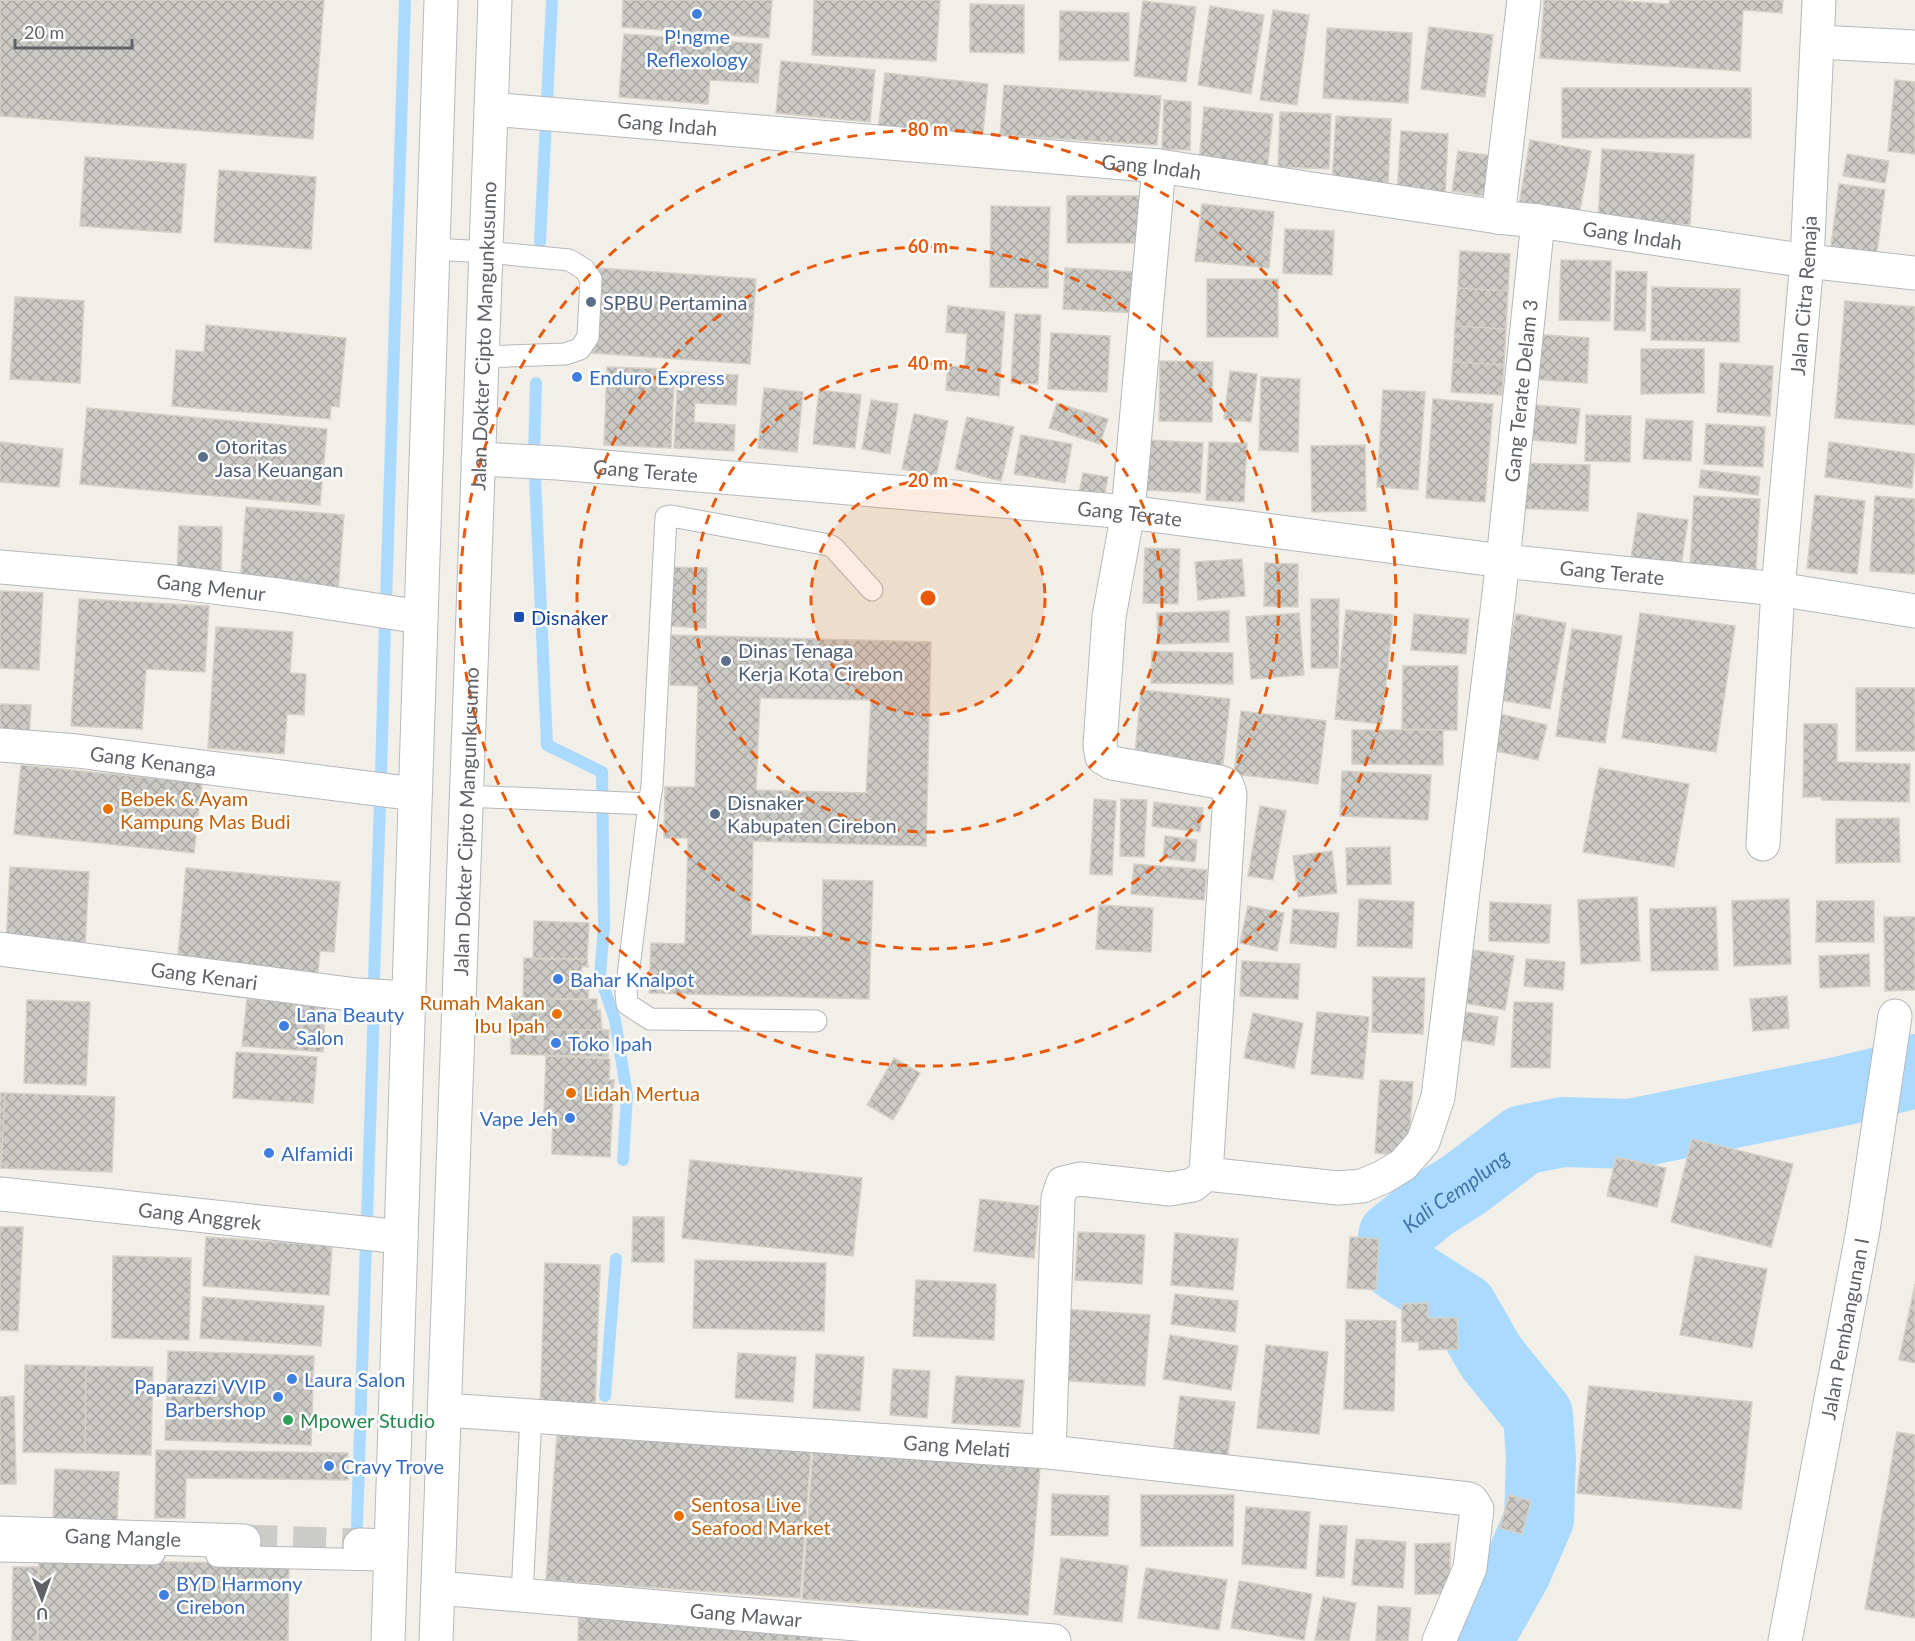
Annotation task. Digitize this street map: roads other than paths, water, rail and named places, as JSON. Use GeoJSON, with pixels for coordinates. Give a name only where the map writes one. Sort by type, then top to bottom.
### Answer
{"type":"FeatureCollection","features":[{"type":"Feature","properties":{"kind":"street"},"geometry":{"type":"LineString","coordinates":[[388,1641],[380,1551],[399,1300],[441,0]]}},
{"type":"Feature","properties":{"kind":"street","name":"Jalan Dokter Cipto Mangunkusumo"},"geometry":{"type":"LineString","coordinates":[[436,1641],[486,252],[506,110],[495,0]]}},
{"type":"Feature","properties":{"kind":"street"},"geometry":{"type":"LineString","coordinates":[[1498,217],[1524,0]]}},
{"type":"Feature","properties":{"kind":"street","name":"Jalan Citra Remaja"},"geometry":{"type":"LineString","coordinates":[[1763,844],[1778,589],[1807,261],[1819,0]]}},
{"type":"Feature","properties":{"kind":"street"},"geometry":{"type":"LineString","coordinates":[[1818,42],[1915,47]]}},
{"type":"Feature","properties":{"kind":"street","name":"Gang Indah"},"geometry":{"type":"LineString","coordinates":[[506,110],[1160,166],[1807,261],[1915,273]]}},
{"type":"Feature","properties":{"kind":"street"},"geometry":{"type":"LineString","coordinates":[[1049,1452],[1058,1198],[1063,1184],[1080,1179],[1170,1189],[1193,1185],[1206,1174],[1230,794],[1227,785],[1219,782],[1112,763],[1102,757],[1100,745],[1109,617],[1128,512],[1160,166]]}},
{"type":"Feature","properties":{"kind":"street","name":"Gang Terate Delam 3"},"geometry":{"type":"LineString","coordinates":[[1206,1174],[1338,1188],[1362,1186],[1403,1165],[1423,1142],[1438,1097],[1503,561],[1538,221]]}},
{"type":"Feature","properties":{"kind":"street","name":"Gang Terate"},"geometry":{"type":"LineString","coordinates":[[478,459],[550,463],[1128,512],[1503,561],[1778,589],[1915,611]]}},
{"type":"Feature","properties":{"kind":"street","name":"Gang Menur"},"geometry":{"type":"LineString","coordinates":[[0,567],[173,582],[421,617]]}},
{"type":"Feature","properties":{"kind":"street","name":"Gang Kenanga"},"geometry":{"type":"LineString","coordinates":[[0,745],[77,751],[415,794]]}},
{"type":"Feature","properties":{"kind":"street","name":"Gang Kenari"},"geometry":{"type":"LineString","coordinates":[[0,949],[346,993],[408,998]]}},
{"type":"Feature","properties":{"kind":"street","name":"Jalan Pembangunan I"},"geometry":{"type":"LineString","coordinates":[[1785,1641],[1861,1242],[1895,1016]]}},
{"type":"Feature","properties":{"kind":"street","name":"Gang Anggrek"},"geometry":{"type":"LineString","coordinates":[[0,1194],[401,1237]]}},
{"type":"Feature","properties":{"kind":"street"},"geometry":{"type":"LineString","coordinates":[[399,1300],[448,1301]]}},
{"type":"Feature","properties":{"kind":"street","name":"Gang Melati"},"geometry":{"type":"LineString","coordinates":[[445,1410],[1049,1452],[1469,1499],[1473,1501],[1477,1509],[1471,1566],[1439,1641]]}},
{"type":"Feature","properties":{"kind":"street","name":"Gang Mangle"},"geometry":{"type":"LineString","coordinates":[[0,1533],[244,1541]]}},
{"type":"Feature","properties":{"kind":"street","name":"Gang Mawar"},"geometry":{"type":"LineString","coordinates":[[438,1588],[1054,1641]]}},
{"type":"Feature","properties":{"kind":"lane"},"geometry":{"type":"LineString","coordinates":[[433,249],[569,260],[584,269],[591,279],[588,337],[580,349],[565,354],[482,357]]}},
{"type":"Feature","properties":{"kind":"lane"},"geometry":{"type":"LineString","coordinates":[[816,1022],[650,1019],[627,1004],[626,992],[652,774],[666,517],[671,516],[828,544],[872,590]]}},
{"type":"Feature","properties":{"kind":"lane"},"geometry":{"type":"LineString","coordinates":[[466,796],[649,804]]}},
{"type":"Feature","properties":{"kind":"lane"},"geometry":{"type":"LineString","coordinates":[[522,1595],[531,1416]]}},
{"type":"Feature","properties":{"kind":"lane"},"geometry":{"type":"LineString","coordinates":[[0,1551],[172,1555]]}},
{"type":"Feature","properties":{"kind":"lane"},"geometry":{"type":"LineString","coordinates":[[214,1556],[380,1551]]}},
{"type":"Feature","properties":{"kind":"waterway"},"geometry":{"type":"LineString","coordinates":[[386,601],[405,0]]}},
{"type":"Feature","properties":{"kind":"waterway"},"geometry":{"type":"LineString","coordinates":[[540,242],[552,0]]}},
{"type":"Feature","properties":{"kind":"waterway"},"geometry":{"type":"LineString","coordinates":[[536,383],[534,456],[547,745],[602,772],[604,926],[600,976],[615,1020],[627,1095],[623,1160]]}},
{"type":"Feature","properties":{"kind":"waterway"},"geometry":{"type":"LineString","coordinates":[[381,779],[385,622]]}},
{"type":"Feature","properties":{"kind":"waterway"},"geometry":{"type":"LineString","coordinates":[[374,978],[380,803]]}},
{"type":"Feature","properties":{"kind":"waterway"},"geometry":{"type":"LineString","coordinates":[[367,1218],[374,1005]]}},
{"type":"Feature","properties":{"kind":"waterway","name":"Kali Cemplung"},"geometry":{"type":"LineString","coordinates":[[1477,1641],[1517,1570],[1539,1519],[1541,1458],[1538,1415],[1491,1357],[1463,1308],[1397,1266],[1393,1236],[1523,1140],[1563,1132],[1630,1134],[1842,1091],[1904,1076],[1915,1069]]}},
{"type":"Feature","properties":{"kind":"waterway"},"geometry":{"type":"LineString","coordinates":[[357,1526],[366,1243]]}},
{"type":"Feature","properties":{"kind":"waterway"},"geometry":{"type":"LineString","coordinates":[[605,1396],[616,1259]]}},
{"type":"Feature","properties":{"kind":"tunnel"},"geometry":{"type":"LineString","coordinates":[[244,1541],[360,1545]]}},
{"type":"Feature","properties":{"kind":"place","name":"P!ngme Reflexology"},"geometry":{"type":"Point","coordinates":[697,14]}},
{"type":"Feature","properties":{"kind":"place","name":"SPBU Pertamina"},"geometry":{"type":"Point","coordinates":[591,302]}},
{"type":"Feature","properties":{"kind":"place","name":"Enduro Express"},"geometry":{"type":"Point","coordinates":[577,377]}},
{"type":"Feature","properties":{"kind":"place","name":"Otoritas Jasa Keuangan"},"geometry":{"type":"Point","coordinates":[203,457]}},
{"type":"Feature","properties":{"kind":"place","name":"Disnaker"},"geometry":{"type":"Point","coordinates":[519,617]}},
{"type":"Feature","properties":{"kind":"place","name":"Dinas Tenaga Kerja Kota Cirebon"},"geometry":{"type":"Point","coordinates":[726,661]}},
{"type":"Feature","properties":{"kind":"place","name":"Bebek & Ayam Kampung Mas Budi"},"geometry":{"type":"Point","coordinates":[108,809]}},
{"type":"Feature","properties":{"kind":"place","name":"Disnaker Kabupaten Cirebon"},"geometry":{"type":"Point","coordinates":[715,814]}},
{"type":"Feature","properties":{"kind":"place","name":"Bahar Knalpot"},"geometry":{"type":"Point","coordinates":[558,979]}},
{"type":"Feature","properties":{"kind":"place","name":"Rumah Makan Ibu Ipah"},"geometry":{"type":"Point","coordinates":[557,1014]}},
{"type":"Feature","properties":{"kind":"place","name":"Lana Beauty Salon"},"geometry":{"type":"Point","coordinates":[284,1026]}},
{"type":"Feature","properties":{"kind":"place","name":"Toko Ipah"},"geometry":{"type":"Point","coordinates":[556,1043]}},
{"type":"Feature","properties":{"kind":"place","name":"Lidah Mertua"},"geometry":{"type":"Point","coordinates":[571,1093]}},
{"type":"Feature","properties":{"kind":"place","name":"Vape Jeh"},"geometry":{"type":"Point","coordinates":[570,1118]}},
{"type":"Feature","properties":{"kind":"place","name":"Alfamidi"},"geometry":{"type":"Point","coordinates":[269,1153]}},
{"type":"Feature","properties":{"kind":"place","name":"Laura Salon"},"geometry":{"type":"Point","coordinates":[292,1379]}},
{"type":"Feature","properties":{"kind":"place","name":"Paparazzi VVIP Barbershop"},"geometry":{"type":"Point","coordinates":[278,1397]}},
{"type":"Feature","properties":{"kind":"place","name":"Mpower Studio"},"geometry":{"type":"Point","coordinates":[288,1420]}},
{"type":"Feature","properties":{"kind":"place","name":"Cravy Trove"},"geometry":{"type":"Point","coordinates":[329,1466]}},
{"type":"Feature","properties":{"kind":"place","name":"Sentosa Live Seafood Market"},"geometry":{"type":"Point","coordinates":[679,1516]}},
{"type":"Feature","properties":{"kind":"place","name":"BYD Harmony Cirebon"},"geometry":{"type":"Point","coordinates":[164,1595]}}]}
